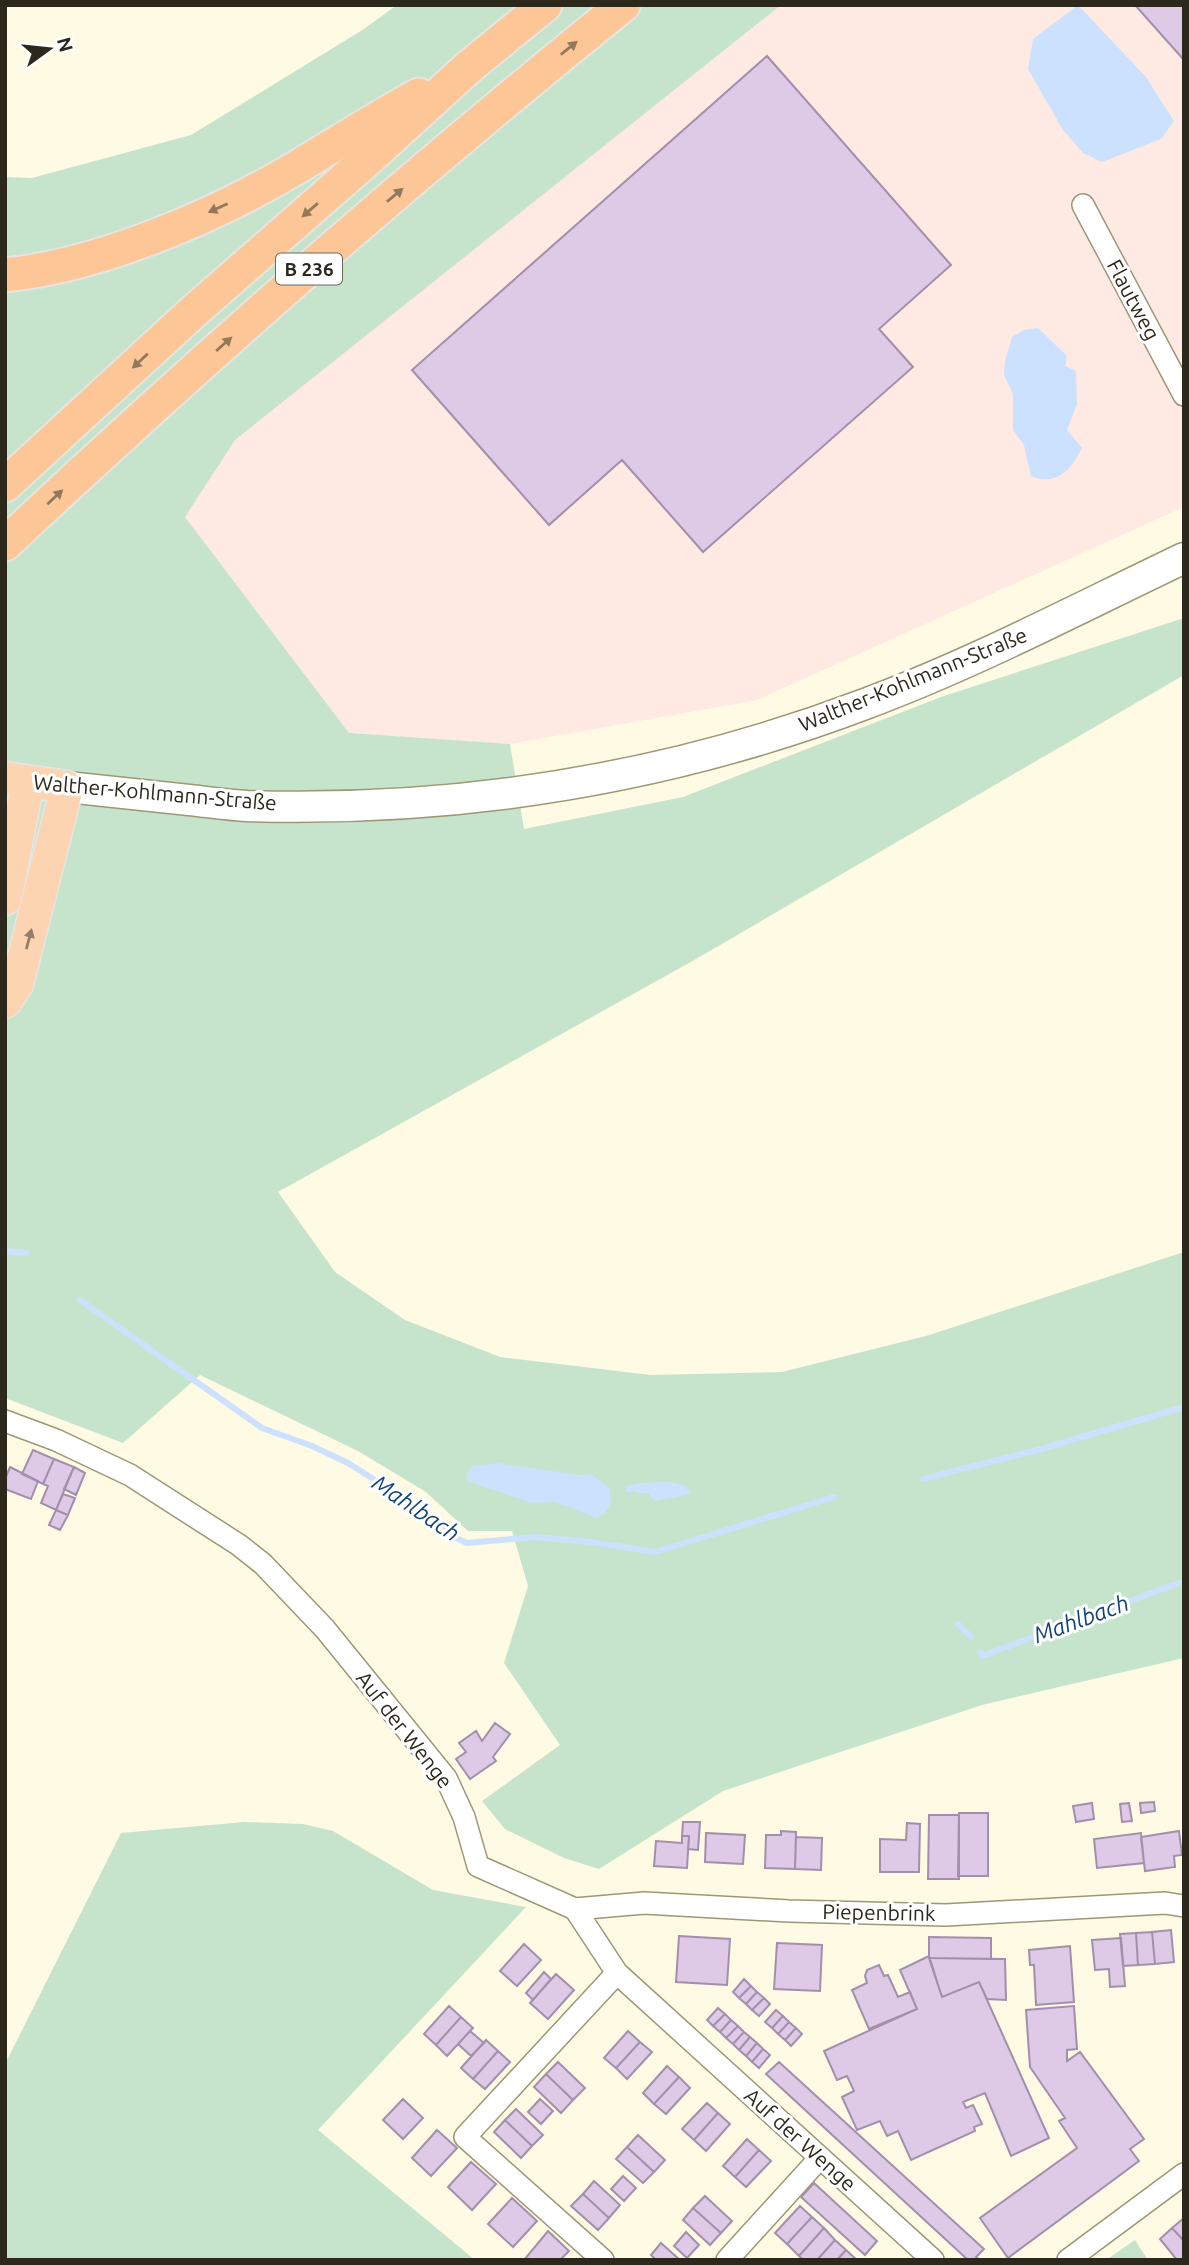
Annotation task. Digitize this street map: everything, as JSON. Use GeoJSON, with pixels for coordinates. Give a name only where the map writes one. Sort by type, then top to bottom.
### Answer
{"type":"FeatureCollection","features":[{"type":"Feature","properties":{"kind":"highway","name":"B 236"},"geometry":{"type":"LineString","coordinates":[[5,485],[192,312],[470,66],[545,5]]}},
{"type":"Feature","properties":{"kind":"highway","name":"B 236"},"geometry":{"type":"LineString","coordinates":[[5,544],[240,330],[518,90],[623,5]]}},
{"type":"Feature","properties":{"kind":"highway"},"geometry":{"type":"LineString","coordinates":[[5,275],[36,272],[106,253],[167,231],[229,203],[297,167],[366,124],[470,66]]}},
{"type":"Feature","properties":{"kind":"main road","name":"Walther-Kohlmann-Straße"},"geometry":{"type":"LineString","coordinates":[[17,780],[244,806],[359,806],[462,799],[602,779],[679,763],[771,737],[867,704],[1178,565]]}},
{"type":"Feature","properties":{"kind":"main road"},"geometry":{"type":"LineString","coordinates":[[6,879],[17,780]]}},
{"type":"Feature","properties":{"kind":"main road"},"geometry":{"type":"LineString","coordinates":[[5,1002],[17,984],[67,787]]}},
{"type":"Feature","properties":{"kind":"street","name":"Flautweg"},"geometry":{"type":"LineString","coordinates":[[1083,205],[1184,394]]}},
{"type":"Feature","properties":{"kind":"street"},"geometry":{"type":"LineString","coordinates":[[1178,565],[1184,539]]}},
{"type":"Feature","properties":{"kind":"street","name":"Auf der Wenge"},"geometry":{"type":"LineString","coordinates":[[5,1421],[56,1440],[130,1475],[239,1545],[263,1564],[325,1629],[446,1778],[478,1866],[575,1909],[617,1973],[933,2260]]}},
{"type":"Feature","properties":{"kind":"street","name":"Piepenbrink"},"geometry":{"type":"LineString","coordinates":[[575,1909],[644,1903],[789,1911],[946,1915],[1165,1903],[1184,1906]]}},
{"type":"Feature","properties":{"kind":"street"},"geometry":{"type":"LineString","coordinates":[[603,2260],[465,2137],[617,1973]]}},
{"type":"Feature","properties":{"kind":"street"},"geometry":{"type":"LineString","coordinates":[[727,2260],[820,2159]]}},
{"type":"Feature","properties":{"kind":"street"},"geometry":{"type":"LineString","coordinates":[[1068,2260],[1184,2174]]}},
{"type":"Feature","properties":{"kind":"shaded area"},"geometry":{"type":"Polygon","coordinates":[[[781,5],[1184,5],[1184,507],[757,700],[510,744],[349,734],[185,517],[234,440],[781,5]]]}},
{"type":"Feature","properties":{"kind":"green space"},"geometry":{"type":"Polygon","coordinates":[[[397,5],[781,5],[235,440],[185,517],[349,733],[510,744],[524,829],[683,797],[941,697],[1184,618],[1184,675],[696,959],[278,1192],[335,1272],[405,1320],[500,1357],[651,1375],[782,1372],[926,1336],[1184,1252],[1184,1658],[982,1705],[723,1791],[599,1869],[564,1858],[505,1829],[482,1801],[560,1745],[504,1663],[528,1586],[512,1531],[468,1531],[426,1492],[358,1451],[200,1375],[123,1443],[5,1398],[5,177],[32,178],[191,135],[364,29],[397,5]]]}},
{"type":"Feature","properties":{"kind":"green space"},"geometry":{"type":"Polygon","coordinates":[[[244,1822],[303,1824],[333,1831],[433,1890],[526,1907],[318,2130],[475,2260],[5,2260],[5,2064],[121,1833],[244,1822]]]}},
{"type":"Feature","properties":{"kind":"green space"},"geometry":{"type":"Polygon","coordinates":[[[1135,2240],[1148,2260],[1106,2260],[1135,2240]]]}},
{"type":"Feature","properties":{"kind":"water"},"geometry":{"type":"Polygon","coordinates":[[[1078,5],[1146,77],[1174,121],[1161,139],[1102,162],[1083,153],[1063,130],[1028,69],[1033,39],[1078,5]]]}},
{"type":"Feature","properties":{"kind":"water"},"geometry":{"type":"Polygon","coordinates":[[[1038,328],[1067,356],[1065,366],[1076,371],[1077,404],[1067,430],[1082,448],[1068,469],[1055,478],[1048,479],[1031,476],[1024,445],[1013,430],[1013,394],[1004,375],[1012,337],[1024,330],[1038,328]]]}},
{"type":"Feature","properties":{"kind":"water"},"geometry":{"type":"Polygon","coordinates":[[[498,1463],[579,1475],[591,1474],[609,1487],[610,1505],[597,1518],[555,1502],[531,1503],[467,1481],[467,1473],[473,1466],[498,1463]]]}},
{"type":"Feature","properties":{"kind":"water"},"geometry":{"type":"Polygon","coordinates":[[[676,1483],[691,1494],[655,1501],[648,1493],[626,1491],[625,1486],[676,1483]]]}},
{"type":"Feature","properties":{"kind":"building"},"geometry":{"type":"Polygon","coordinates":[[[1135,5],[1184,5],[1184,60],[1135,5]]]}},
{"type":"Feature","properties":{"kind":"building"},"geometry":{"type":"Polygon","coordinates":[[[767,56],[951,265],[879,329],[913,367],[703,552],[622,460],[549,525],[412,370],[767,56]]]}},
{"type":"Feature","properties":{"kind":"building"},"geometry":{"type":"Polygon","coordinates":[[[33,1450],[54,1459],[43,1484],[22,1474],[33,1450]]]}},
{"type":"Feature","properties":{"kind":"building"},"geometry":{"type":"Polygon","coordinates":[[[54,1459],[74,1467],[56,1510],[41,1503],[48,1486],[43,1484],[54,1459]]]}},
{"type":"Feature","properties":{"kind":"building"},"geometry":{"type":"Polygon","coordinates":[[[10,1467],[38,1481],[31,1499],[5,1489],[5,1479],[10,1467]]]}},
{"type":"Feature","properties":{"kind":"building"},"geometry":{"type":"Polygon","coordinates":[[[74,1467],[85,1473],[76,1495],[64,1489],[74,1467]]]}},
{"type":"Feature","properties":{"kind":"building"},"geometry":{"type":"Polygon","coordinates":[[[63,1494],[75,1498],[68,1515],[56,1510],[63,1494]]]}},
{"type":"Feature","properties":{"kind":"building"},"geometry":{"type":"Polygon","coordinates":[[[56,1510],[68,1515],[60,1530],[49,1525],[56,1510]]]}},
{"type":"Feature","properties":{"kind":"building"},"geometry":{"type":"Polygon","coordinates":[[[495,1723],[510,1734],[493,1757],[496,1761],[470,1779],[456,1759],[466,1752],[459,1743],[476,1731],[482,1741],[495,1723]]]}},
{"type":"Feature","properties":{"kind":"building"},"geometry":{"type":"Polygon","coordinates":[[[1154,1802],[1155,1811],[1141,1813],[1140,1803],[1154,1802]]]}},
{"type":"Feature","properties":{"kind":"building"},"geometry":{"type":"Polygon","coordinates":[[[1092,1803],[1094,1819],[1076,1822],[1073,1806],[1092,1803]]]}},
{"type":"Feature","properties":{"kind":"building"},"geometry":{"type":"Polygon","coordinates":[[[1129,1803],[1132,1821],[1122,1822],[1120,1804],[1129,1803]]]}},
{"type":"Feature","properties":{"kind":"building"},"geometry":{"type":"Polygon","coordinates":[[[959,1813],[988,1813],[988,1876],[958,1876],[959,1813]]]}},
{"type":"Feature","properties":{"kind":"building"},"geometry":{"type":"Polygon","coordinates":[[[929,1815],[959,1815],[959,1879],[928,1879],[929,1815]]]}},
{"type":"Feature","properties":{"kind":"building"},"geometry":{"type":"Polygon","coordinates":[[[683,1822],[700,1822],[698,1850],[688,1849],[689,1836],[682,1836],[683,1822]]]}},
{"type":"Feature","properties":{"kind":"building"},"geometry":{"type":"Polygon","coordinates":[[[907,1823],[920,1824],[919,1872],[880,1872],[880,1839],[906,1840],[907,1823]]]}},
{"type":"Feature","properties":{"kind":"building"},"geometry":{"type":"Polygon","coordinates":[[[781,1831],[796,1832],[795,1869],[765,1868],[766,1835],[781,1835],[781,1831]]]}},
{"type":"Feature","properties":{"kind":"building"},"geometry":{"type":"Polygon","coordinates":[[[1179,1831],[1182,1855],[1174,1856],[1175,1867],[1145,1871],[1141,1837],[1179,1831]]]}},
{"type":"Feature","properties":{"kind":"building"},"geometry":{"type":"Polygon","coordinates":[[[706,1833],[745,1835],[743,1864],[705,1862],[706,1833]]]}},
{"type":"Feature","properties":{"kind":"building"},"geometry":{"type":"Polygon","coordinates":[[[1141,1833],[1144,1863],[1097,1868],[1094,1839],[1141,1833]]]}},
{"type":"Feature","properties":{"kind":"building"},"geometry":{"type":"Polygon","coordinates":[[[682,1836],[689,1836],[687,1868],[654,1866],[656,1841],[682,1843],[682,1836]]]}},
{"type":"Feature","properties":{"kind":"building"},"geometry":{"type":"Polygon","coordinates":[[[796,1837],[822,1838],[821,1870],[795,1869],[796,1837]]]}},
{"type":"Feature","properties":{"kind":"building"},"geometry":{"type":"Polygon","coordinates":[[[1171,1930],[1174,1962],[1155,1964],[1152,1932],[1171,1930]]]}},
{"type":"Feature","properties":{"kind":"building"},"geometry":{"type":"Polygon","coordinates":[[[1152,1932],[1155,1964],[1138,1965],[1136,1933],[1152,1932]]]}},
{"type":"Feature","properties":{"kind":"building"},"geometry":{"type":"Polygon","coordinates":[[[1136,1933],[1138,1965],[1123,1966],[1120,1934],[1136,1933]]]}},
{"type":"Feature","properties":{"kind":"building"},"geometry":{"type":"Polygon","coordinates":[[[679,1936],[730,1939],[727,1985],[676,1982],[679,1936]]]}},
{"type":"Feature","properties":{"kind":"building"},"geometry":{"type":"Polygon","coordinates":[[[929,1937],[991,1938],[991,1959],[929,1958],[929,1937]]]}},
{"type":"Feature","properties":{"kind":"building"},"geometry":{"type":"Polygon","coordinates":[[[1121,1938],[1125,1986],[1110,1987],[1109,1969],[1095,1970],[1092,1940],[1121,1938]]]}},
{"type":"Feature","properties":{"kind":"building"},"geometry":{"type":"Polygon","coordinates":[[[777,1943],[822,1945],[820,1991],[774,1989],[777,1943]]]}},
{"type":"Feature","properties":{"kind":"building"},"geometry":{"type":"Polygon","coordinates":[[[524,1944],[541,1960],[517,1986],[500,1971],[524,1944]]]}},
{"type":"Feature","properties":{"kind":"building"},"geometry":{"type":"Polygon","coordinates":[[[1070,1946],[1074,2002],[1036,2005],[1034,1965],[1030,1965],[1029,1950],[1070,1946]]]}},
{"type":"Feature","properties":{"kind":"building"},"geometry":{"type":"Polygon","coordinates":[[[929,1956],[942,1997],[979,1982],[1049,2138],[1011,2156],[985,2093],[963,2102],[966,2108],[973,2105],[982,2124],[974,2127],[975,2131],[911,2160],[898,2131],[887,2136],[880,2121],[857,2130],[842,2097],[854,2091],[847,2076],[837,2080],[824,2051],[917,2009],[900,1970],[929,1956]]]}},
{"type":"Feature","properties":{"kind":"building"},"geometry":{"type":"Polygon","coordinates":[[[929,1958],[1005,1959],[1006,2000],[987,1999],[979,1982],[942,1997],[929,1958]]]}},
{"type":"Feature","properties":{"kind":"building"},"geometry":{"type":"Polygon","coordinates":[[[879,1965],[884,1976],[888,1975],[898,1997],[910,1992],[917,2009],[869,2029],[852,1990],[867,1983],[867,1970],[879,1965]]]}},
{"type":"Feature","properties":{"kind":"building"},"geometry":{"type":"Polygon","coordinates":[[[544,1972],[551,1979],[533,2000],[526,1993],[544,1972]]]}},
{"type":"Feature","properties":{"kind":"building"},"geometry":{"type":"Polygon","coordinates":[[[556,1974],[574,1990],[548,2019],[530,2003],[556,1974]]]}},
{"type":"Feature","properties":{"kind":"building"},"geometry":{"type":"Polygon","coordinates":[[[744,1979],[751,1986],[739,1998],[733,1992],[744,1979]]]}},
{"type":"Feature","properties":{"kind":"building"},"geometry":{"type":"Polygon","coordinates":[[[751,1986],[757,1992],[746,2004],[739,1998],[751,1986]]]}},
{"type":"Feature","properties":{"kind":"building"},"geometry":{"type":"Polygon","coordinates":[[[757,1992],[764,1998],[752,2010],[746,2004],[757,1992]]]}},
{"type":"Feature","properties":{"kind":"building"},"geometry":{"type":"Polygon","coordinates":[[[764,1998],[770,2004],[759,2016],[752,2010],[764,1998]]]}},
{"type":"Feature","properties":{"kind":"building"},"geometry":{"type":"Polygon","coordinates":[[[449,2006],[461,2017],[436,2045],[424,2034],[449,2006]]]}},
{"type":"Feature","properties":{"kind":"building"},"geometry":{"type":"Polygon","coordinates":[[[1074,2006],[1077,2049],[1067,2050],[1067,2061],[1080,2052],[1144,2139],[1130,2149],[1139,2161],[1008,2258],[980,2218],[1077,2148],[1059,2121],[1065,2118],[1030,2067],[1026,2010],[1074,2006]]]}},
{"type":"Feature","properties":{"kind":"building"},"geometry":{"type":"Polygon","coordinates":[[[718,2008],[725,2014],[713,2026],[707,2020],[718,2008]]]}},
{"type":"Feature","properties":{"kind":"building"},"geometry":{"type":"Polygon","coordinates":[[[776,2010],[783,2016],[772,2028],[765,2022],[776,2010]]]}},
{"type":"Feature","properties":{"kind":"building"},"geometry":{"type":"Polygon","coordinates":[[[725,2014],[731,2020],[720,2032],[713,2026],[725,2014]]]}},
{"type":"Feature","properties":{"kind":"building"},"geometry":{"type":"Polygon","coordinates":[[[783,2016],[789,2022],[778,2034],[772,2028],[783,2016]]]}},
{"type":"Feature","properties":{"kind":"building"},"geometry":{"type":"Polygon","coordinates":[[[461,2017],[473,2028],[447,2056],[436,2045],[461,2017]]]}},
{"type":"Feature","properties":{"kind":"building"},"geometry":{"type":"Polygon","coordinates":[[[731,2020],[738,2026],[726,2038],[720,2032],[731,2020]]]}},
{"type":"Feature","properties":{"kind":"building"},"geometry":{"type":"Polygon","coordinates":[[[789,2022],[796,2028],[785,2040],[778,2034],[789,2022]]]}},
{"type":"Feature","properties":{"kind":"building"},"geometry":{"type":"Polygon","coordinates":[[[738,2026],[744,2032],[733,2044],[726,2038],[738,2026]]]}},
{"type":"Feature","properties":{"kind":"building"},"geometry":{"type":"Polygon","coordinates":[[[796,2028],[802,2034],[791,2046],[785,2040],[796,2028]]]}},
{"type":"Feature","properties":{"kind":"building"},"geometry":{"type":"Polygon","coordinates":[[[470,2031],[484,2043],[471,2056],[458,2044],[470,2031]]]}},
{"type":"Feature","properties":{"kind":"building"},"geometry":{"type":"Polygon","coordinates":[[[628,2031],[640,2042],[616,2068],[604,2058],[628,2031]]]}},
{"type":"Feature","properties":{"kind":"building"},"geometry":{"type":"Polygon","coordinates":[[[744,2032],[750,2037],[739,2050],[733,2044],[744,2032]]]}},
{"type":"Feature","properties":{"kind":"building"},"geometry":{"type":"Polygon","coordinates":[[[750,2037],[757,2043],[746,2056],[739,2050],[750,2037]]]}},
{"type":"Feature","properties":{"kind":"building"},"geometry":{"type":"Polygon","coordinates":[[[486,2040],[498,2051],[473,2079],[461,2068],[486,2040]]]}},
{"type":"Feature","properties":{"kind":"building"},"geometry":{"type":"Polygon","coordinates":[[[640,2042],[652,2052],[627,2079],[616,2068],[640,2042]]]}},
{"type":"Feature","properties":{"kind":"building"},"geometry":{"type":"Polygon","coordinates":[[[757,2043],[763,2049],[752,2062],[746,2056],[757,2043]]]}},
{"type":"Feature","properties":{"kind":"building"},"geometry":{"type":"Polygon","coordinates":[[[763,2049],[770,2055],[759,2068],[752,2062],[763,2049]]]}},
{"type":"Feature","properties":{"kind":"building"},"geometry":{"type":"Polygon","coordinates":[[[498,2051],[510,2062],[485,2089],[473,2079],[498,2051]]]}},
{"type":"Feature","properties":{"kind":"building"},"geometry":{"type":"Polygon","coordinates":[[[558,2062],[585,2088],[573,2100],[546,2074],[558,2062]]]}},
{"type":"Feature","properties":{"kind":"building"},"geometry":{"type":"Polygon","coordinates":[[[779,2062],[984,2249],[976,2257],[979,2260],[968,2260],[766,2074],[779,2062]]]}},
{"type":"Feature","properties":{"kind":"building"},"geometry":{"type":"Polygon","coordinates":[[[667,2066],[679,2077],[654,2104],[643,2093],[667,2066]]]}},
{"type":"Feature","properties":{"kind":"building"},"geometry":{"type":"Polygon","coordinates":[[[546,2074],[573,2100],[561,2113],[534,2087],[546,2074]]]}},
{"type":"Feature","properties":{"kind":"building"},"geometry":{"type":"Polygon","coordinates":[[[679,2077],[690,2088],[666,2114],[654,2104],[679,2077]]]}},
{"type":"Feature","properties":{"kind":"building"},"geometry":{"type":"Polygon","coordinates":[[[403,2099],[423,2118],[403,2139],[383,2120],[403,2099]]]}},
{"type":"Feature","properties":{"kind":"building"},"geometry":{"type":"Polygon","coordinates":[[[540,2099],[553,2111],[541,2124],[528,2112],[540,2099]]]}},
{"type":"Feature","properties":{"kind":"building"},"geometry":{"type":"Polygon","coordinates":[[[707,2103],[718,2113],[694,2140],[682,2129],[707,2103]]]}},
{"type":"Feature","properties":{"kind":"building"},"geometry":{"type":"Polygon","coordinates":[[[516,2109],[543,2135],[532,2146],[505,2120],[516,2109]]]}},
{"type":"Feature","properties":{"kind":"building"},"geometry":{"type":"Polygon","coordinates":[[[718,2113],[730,2124],[706,2151],[694,2140],[718,2113]]]}},
{"type":"Feature","properties":{"kind":"building"},"geometry":{"type":"Polygon","coordinates":[[[505,2120],[532,2146],[521,2158],[494,2132],[505,2120]]]}},
{"type":"Feature","properties":{"kind":"building"},"geometry":{"type":"Polygon","coordinates":[[[437,2130],[457,2148],[431,2176],[412,2158],[437,2130]]]}},
{"type":"Feature","properties":{"kind":"building"},"geometry":{"type":"Polygon","coordinates":[[[638,2135],[665,2160],[654,2172],[627,2147],[638,2135]]]}},
{"type":"Feature","properties":{"kind":"building"},"geometry":{"type":"Polygon","coordinates":[[[747,2139],[759,2150],[735,2177],[723,2166],[747,2139]]]}},
{"type":"Feature","properties":{"kind":"building"},"geometry":{"type":"Polygon","coordinates":[[[627,2147],[654,2172],[643,2183],[616,2159],[627,2147]]]}},
{"type":"Feature","properties":{"kind":"building"},"geometry":{"type":"Polygon","coordinates":[[[759,2150],[771,2161],[746,2187],[735,2177],[759,2150]]]}},
{"type":"Feature","properties":{"kind":"building"},"geometry":{"type":"Polygon","coordinates":[[[471,2162],[496,2184],[472,2210],[448,2187],[471,2162]]]}},
{"type":"Feature","properties":{"kind":"building"},"geometry":{"type":"Polygon","coordinates":[[[623,2176],[636,2188],[624,2201],[611,2189],[623,2176]]]}},
{"type":"Feature","properties":{"kind":"building"},"geometry":{"type":"Polygon","coordinates":[[[594,2181],[620,2205],[609,2218],[583,2194],[594,2181]]]}},
{"type":"Feature","properties":{"kind":"building"},"geometry":{"type":"Polygon","coordinates":[[[814,2183],[877,2241],[865,2255],[801,2197],[814,2183]]]}},
{"type":"Feature","properties":{"kind":"building"},"geometry":{"type":"Polygon","coordinates":[[[583,2194],[609,2218],[598,2230],[571,2206],[583,2194]]]}},
{"type":"Feature","properties":{"kind":"building"},"geometry":{"type":"Polygon","coordinates":[[[705,2196],[732,2221],[721,2233],[693,2208],[705,2196]]]}},
{"type":"Feature","properties":{"kind":"building"},"geometry":{"type":"Polygon","coordinates":[[[512,2198],[537,2221],[513,2247],[488,2224],[512,2198]]]}},
{"type":"Feature","properties":{"kind":"building"},"geometry":{"type":"Polygon","coordinates":[[[800,2206],[812,2217],[787,2244],[775,2233],[800,2206]]]}},
{"type":"Feature","properties":{"kind":"building"},"geometry":{"type":"Polygon","coordinates":[[[693,2208],[721,2233],[710,2245],[683,2220],[693,2208]]]}},
{"type":"Feature","properties":{"kind":"building"},"geometry":{"type":"Polygon","coordinates":[[[812,2217],[824,2228],[799,2256],[787,2244],[812,2217]]]}},
{"type":"Feature","properties":{"kind":"building"},"geometry":{"type":"Polygon","coordinates":[[[1184,2218],[1184,2241],[1172,2228],[1184,2218]]]}},
{"type":"Feature","properties":{"kind":"building"},"geometry":{"type":"Polygon","coordinates":[[[824,2228],[835,2240],[817,2260],[803,2260],[799,2256],[824,2228]]]}},
{"type":"Feature","properties":{"kind":"building"},"geometry":{"type":"Polygon","coordinates":[[[1172,2228],[1184,2241],[1184,2257],[1181,2260],[1177,2260],[1160,2239],[1172,2228]]]}},
{"type":"Feature","properties":{"kind":"building"},"geometry":{"type":"Polygon","coordinates":[[[548,2231],[569,2251],[560,2260],[524,2260],[548,2231]]]}},
{"type":"Feature","properties":{"kind":"building"},"geometry":{"type":"Polygon","coordinates":[[[686,2232],[699,2245],[687,2258],[674,2246],[686,2232]]]}},
{"type":"Feature","properties":{"kind":"building"},"geometry":{"type":"Polygon","coordinates":[[[835,2240],[846,2250],[837,2260],[817,2260],[835,2240]]]}},
{"type":"Feature","properties":{"kind":"building"},"geometry":{"type":"Polygon","coordinates":[[[661,2243],[680,2260],[656,2260],[651,2255],[661,2243]]]}},
{"type":"Feature","properties":{"kind":"building"},"geometry":{"type":"Polygon","coordinates":[[[846,2250],[857,2260],[837,2260],[846,2250]]]}},
{"type":"Feature","properties":{"kind":"waterway"},"geometry":{"type":"LineString","coordinates":[[5,1251],[27,1253]]}},
{"type":"Feature","properties":{"kind":"waterway","name":"Mahlbach"},"geometry":{"type":"LineString","coordinates":[[80,1300],[262,1428],[312,1446],[348,1463],[440,1521],[454,1537],[467,1543],[535,1537],[655,1552],[834,1497]]}},
{"type":"Feature","properties":{"kind":"waterway"},"geometry":{"type":"LineString","coordinates":[[923,1479],[1041,1449],[1184,1407]]}},
{"type":"Feature","properties":{"kind":"waterway","name":"Mahlbach"},"geometry":{"type":"LineString","coordinates":[[980,1652],[982,1656],[1184,1581]]}},
{"type":"Feature","properties":{"kind":"waterway","name":"Mahlbach"},"geometry":{"type":"LineString","coordinates":[[958,1624],[971,1637]]}}]}
